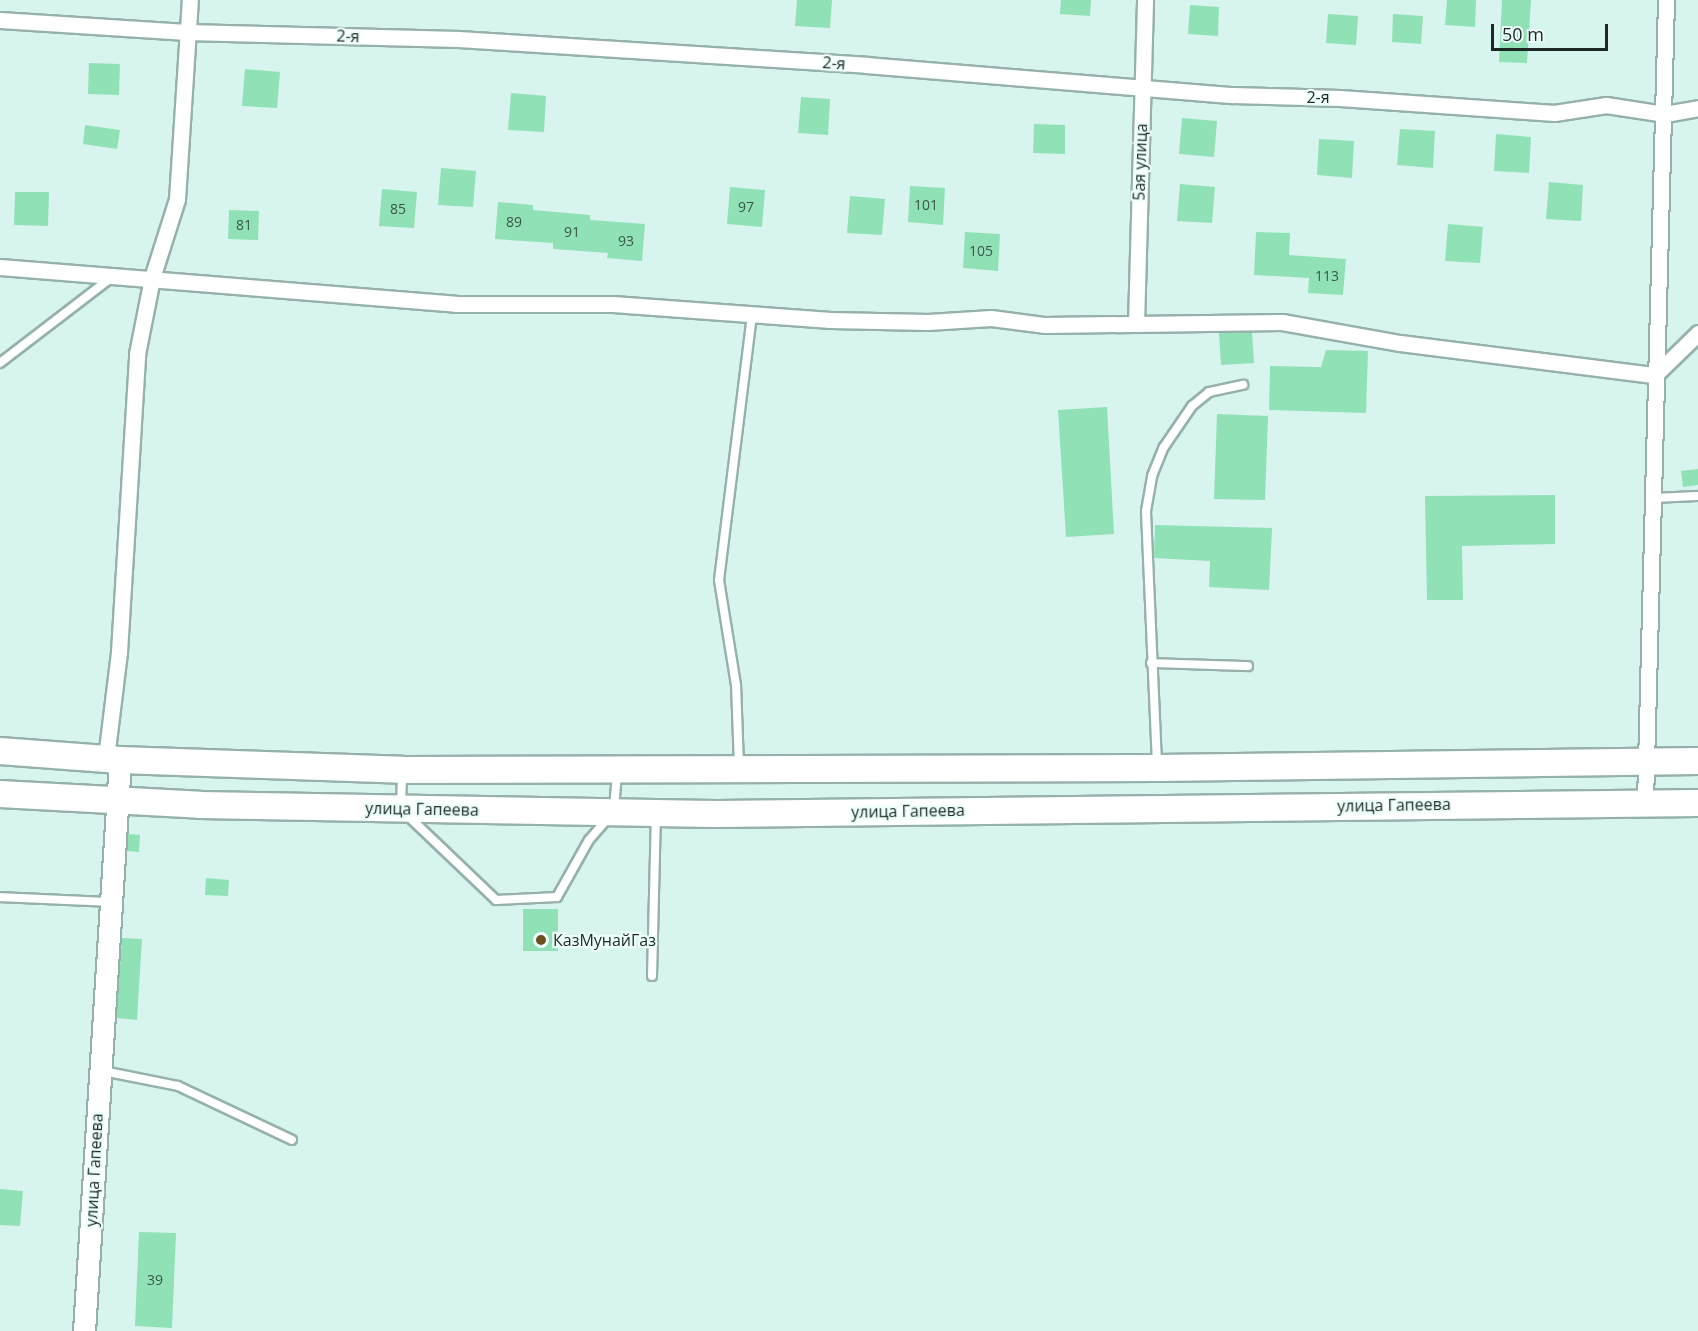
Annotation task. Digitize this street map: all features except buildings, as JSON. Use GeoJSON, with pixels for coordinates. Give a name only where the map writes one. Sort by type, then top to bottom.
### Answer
{"type":"FeatureCollection","features":[{"type":"Feature","properties":{"kind":"highway"},"geometry":{"type":"LineString","coordinates":[[0,751],[113,759],[402,770],[1157,768],[1698,761]]}},
{"type":"Feature","properties":{"kind":"highway","name":"улица Гапеева"},"geometry":{"type":"LineString","coordinates":[[0,794],[401,809],[614,812],[1698,803]]}},
{"type":"Feature","properties":{"kind":"main road","name":"улица Гапеева"},"geometry":{"type":"LineString","coordinates":[[84,1331],[109,902],[118,800],[113,759]]}},
{"type":"Feature","properties":{"kind":"street"},"geometry":{"type":"LineString","coordinates":[[113,759],[137,354],[152,278],[177,199],[190,0]]}},
{"type":"Feature","properties":{"kind":"street","name":"5ая улица"},"geometry":{"type":"LineString","coordinates":[[1136,324],[1145,0]]}},
{"type":"Feature","properties":{"kind":"street"},"geometry":{"type":"LineString","coordinates":[[1645,802],[1644,762],[1654,375],[1665,114],[1666,0]]}},
{"type":"Feature","properties":{"kind":"street","name":"2-я"},"geometry":{"type":"LineString","coordinates":[[0,20],[187,32],[458,39],[1143,85],[1233,95],[1340,98],[1554,113],[1606,105],[1665,114],[1698,108]]}},
{"type":"Feature","properties":{"kind":"street"},"geometry":{"type":"LineString","coordinates":[[0,267],[456,304],[613,304],[830,320],[928,322],[992,318],[1044,325],[1282,322],[1400,343],[1654,375]]}},
{"type":"Feature","properties":{"kind":"street"},"geometry":{"type":"LineString","coordinates":[[1654,375],[1698,333]]}},
{"type":"Feature","properties":{"kind":"lane"},"geometry":{"type":"LineString","coordinates":[[0,363],[113,276]]}},
{"type":"Feature","properties":{"kind":"lane"},"geometry":{"type":"LineString","coordinates":[[739,770],[736,685],[719,580],[752,315]]}},
{"type":"Feature","properties":{"kind":"lane"},"geometry":{"type":"LineString","coordinates":[[1157,768],[1146,511],[1152,476],[1164,447],[1191,406],[1209,392],[1243,385]]}},
{"type":"Feature","properties":{"kind":"lane"},"geometry":{"type":"LineString","coordinates":[[1652,498],[1698,496]]}},
{"type":"Feature","properties":{"kind":"lane"},"geometry":{"type":"LineString","coordinates":[[1151,663],[1248,666]]}},
{"type":"Feature","properties":{"kind":"lane"},"geometry":{"type":"LineString","coordinates":[[402,770],[401,809],[496,900],[557,897],[590,840],[614,812],[617,771]]}},
{"type":"Feature","properties":{"kind":"lane"},"geometry":{"type":"LineString","coordinates":[[652,976],[656,812]]}},
{"type":"Feature","properties":{"kind":"lane"},"geometry":{"type":"LineString","coordinates":[[0,897],[109,902]]}},
{"type":"Feature","properties":{"kind":"lane"},"geometry":{"type":"LineString","coordinates":[[100,1070],[178,1086],[292,1140]]}},
{"type":"Feature","properties":{"kind":"place","name":"КазМунайГаз"},"geometry":{"type":"Point","coordinates":[541,940]}}]}
